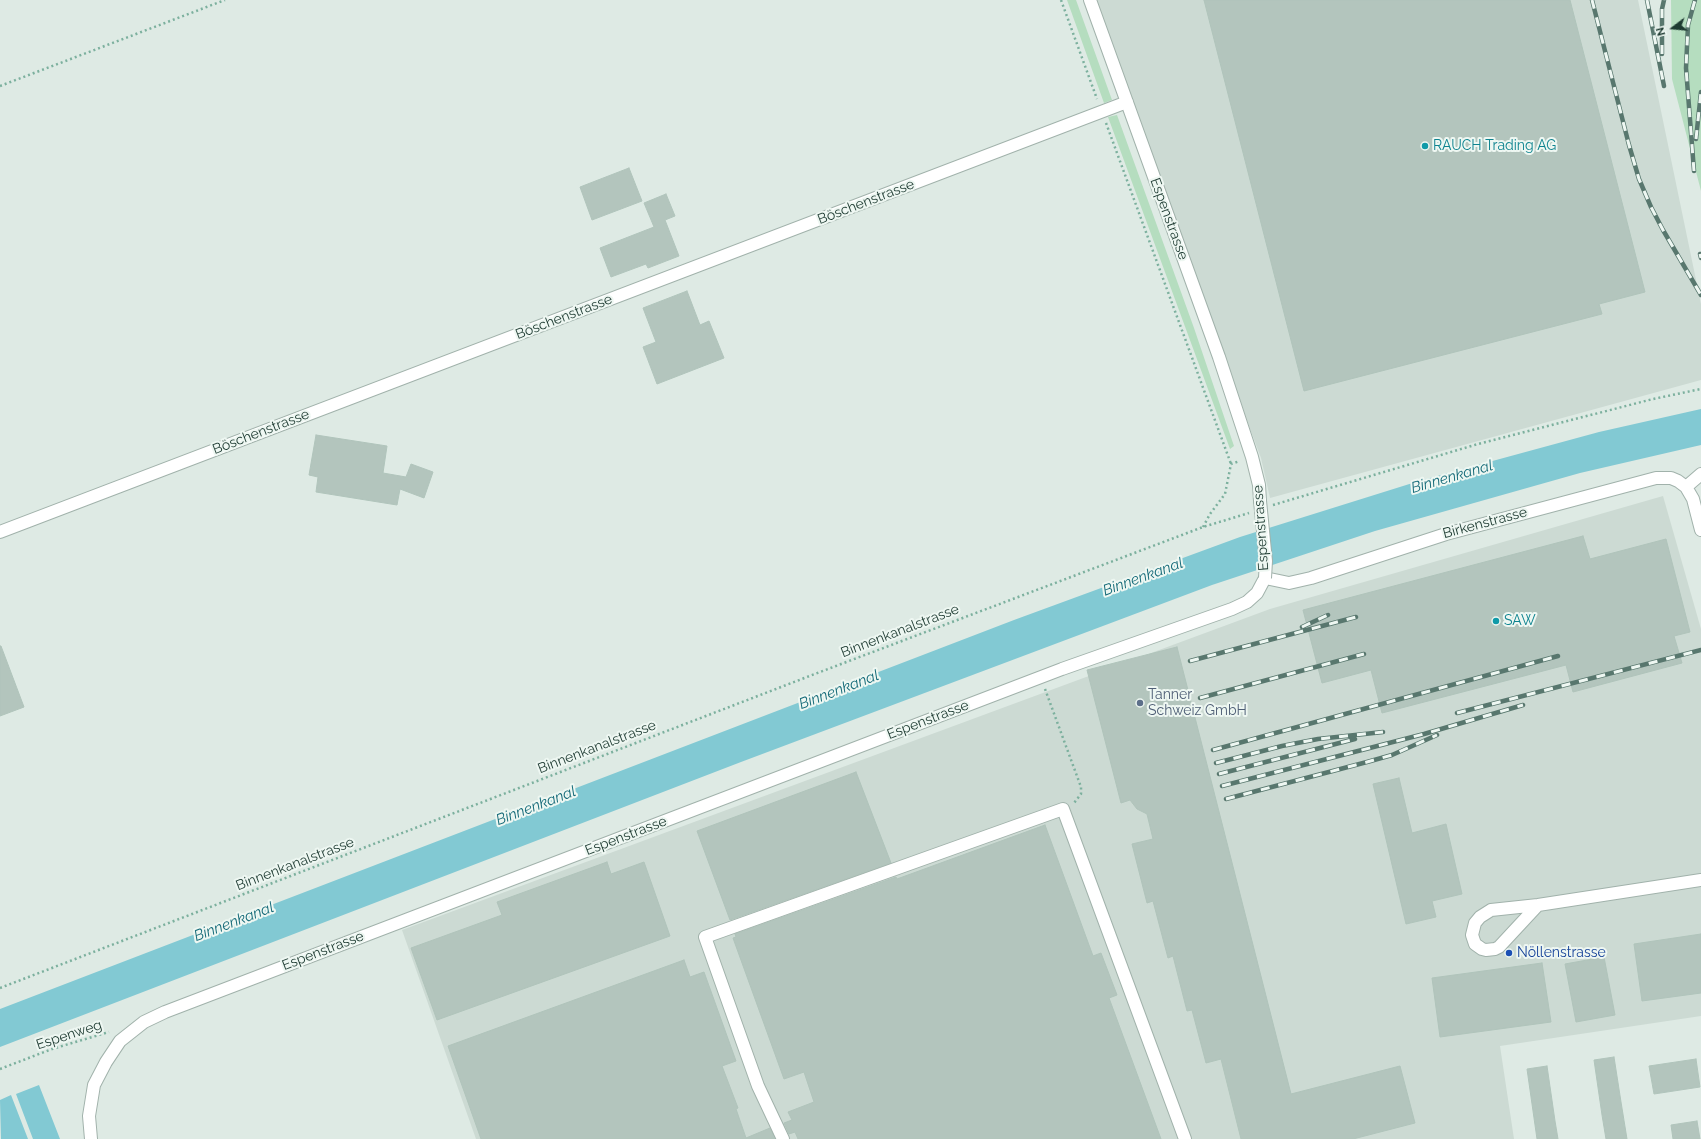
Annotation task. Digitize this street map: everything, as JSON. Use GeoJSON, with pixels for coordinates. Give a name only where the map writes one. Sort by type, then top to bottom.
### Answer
{"type":"FeatureCollection","features":[{"type":"Feature","properties":{"kind":"street","name":"Espenstrasse"},"geometry":{"type":"LineString","coordinates":[[91,1139],[89,1116],[94,1085],[106,1062],[120,1042],[144,1022],[172,1009],[1040,677],[1232,609],[1247,602],[1257,593],[1264,578],[1266,561],[1259,485],[1252,457],[1219,357],[1090,0]]}},
{"type":"Feature","properties":{"kind":"street","name":"Böschenstrasse"},"geometry":{"type":"LineString","coordinates":[[0,532],[1127,102]]}},
{"type":"Feature","properties":{"kind":"street"},"geometry":{"type":"LineString","coordinates":[[1701,474],[1686,487],[1693,499],[1701,530]]}},
{"type":"Feature","properties":{"kind":"street","name":"Birkenstrasse"},"geometry":{"type":"LineString","coordinates":[[1264,578],[1288,583],[1311,578],[1446,534],[1656,478],[1671,478],[1686,487]]}},
{"type":"Feature","properties":{"kind":"street"},"geometry":{"type":"LineString","coordinates":[[783,1139],[758,1086],[705,937],[1063,809],[1186,1139]]}},
{"type":"Feature","properties":{"kind":"street"},"geometry":{"type":"LineString","coordinates":[[1538,905],[1499,947],[1486,950],[1475,944],[1472,930],[1475,923],[1485,913],[1498,909],[1538,905],[1701,880]]}},
{"type":"Feature","properties":{"kind":"path"},"geometry":{"type":"LineString","coordinates":[[0,86],[225,0]]}},
{"type":"Feature","properties":{"kind":"path"},"geometry":{"type":"LineString","coordinates":[[1061,0],[1231,464],[1225,494],[1210,514],[1203,527]]}},
{"type":"Feature","properties":{"kind":"path"},"geometry":{"type":"LineString","coordinates":[[1274,505],[1478,444],[1701,389]]}},
{"type":"Feature","properties":{"kind":"path"},"geometry":{"type":"LineString","coordinates":[[1668,396],[1669,401]]}},
{"type":"Feature","properties":{"kind":"path"},"geometry":{"type":"LineString","coordinates":[[1231,464],[1252,457]]}},
{"type":"Feature","properties":{"kind":"path","name":"Binnenkanalstrasse"},"geometry":{"type":"LineString","coordinates":[[0,988],[813,674],[1203,527],[1250,512]]}},
{"type":"Feature","properties":{"kind":"path"},"geometry":{"type":"LineString","coordinates":[[1040,677],[1081,787],[1081,794],[1075,802],[1063,809]]}},
{"type":"Feature","properties":{"kind":"path","name":"Espenweg"},"geometry":{"type":"LineString","coordinates":[[0,1069],[52,1049],[116,1030]]}},
{"type":"Feature","properties":{"kind":"shaded area"},"geometry":{"type":"Polygon","coordinates":[[[1090,0],[1638,0],[1701,304],[1701,380],[1270,498],[1261,458],[1090,0]]]}},
{"type":"Feature","properties":{"kind":"shaded area"},"geometry":{"type":"Polygon","coordinates":[[[1663,496],[1701,629],[1701,1016],[1500,1046],[1514,1139],[476,1139],[402,930],[1270,609],[1663,496]]]}},
{"type":"Feature","properties":{"kind":"green space"},"geometry":{"type":"Polygon","coordinates":[[[1067,0],[1076,0],[1112,100],[1104,103],[1067,0]]]}},
{"type":"Feature","properties":{"kind":"green space"},"geometry":{"type":"Polygon","coordinates":[[[1671,0],[1701,0],[1701,191],[1672,79],[1671,0]]]}},
{"type":"Feature","properties":{"kind":"green space"},"geometry":{"type":"Polygon","coordinates":[[[1117,115],[1194,328],[1234,446],[1230,449],[1108,117],[1117,115]]]}},
{"type":"Feature","properties":{"kind":"water","name":"Binnenkanal"},"geometry":{"type":"Polygon","coordinates":[[[1701,409],[1701,445],[1580,473],[1375,531],[1212,585],[741,762],[0,1047],[0,1009],[1014,620],[1240,537],[1419,481],[1599,432],[1701,409]]]}},
{"type":"Feature","properties":{"kind":"water"},"geometry":{"type":"Polygon","coordinates":[[[39,1085],[60,1139],[33,1139],[16,1094],[39,1085]]]}},
{"type":"Feature","properties":{"kind":"water"},"geometry":{"type":"Polygon","coordinates":[[[11,1095],[28,1139],[1,1139],[0,1100],[11,1095]]]}},
{"type":"Feature","properties":{"kind":"building","name":"RAUCH Trading AG"},"geometry":{"type":"Polygon","coordinates":[[[1204,0],[1570,0],[1645,292],[1599,304],[1602,314],[1304,391],[1204,0]]]}},
{"type":"Feature","properties":{"kind":"building"},"geometry":{"type":"Polygon","coordinates":[[[629,168],[642,201],[592,220],[580,187],[629,168]]]}},
{"type":"Feature","properties":{"kind":"building"},"geometry":{"type":"Polygon","coordinates":[[[666,194],[675,216],[665,220],[679,256],[648,268],[646,264],[611,277],[600,248],[654,227],[644,203],[666,194]]]}},
{"type":"Feature","properties":{"kind":"building"},"geometry":{"type":"Polygon","coordinates":[[[687,291],[700,325],[709,321],[724,358],[657,384],[643,347],[656,342],[643,308],[687,291]]]}},
{"type":"Feature","properties":{"kind":"building"},"geometry":{"type":"Polygon","coordinates":[[[316,435],[387,446],[383,473],[406,477],[411,464],[433,472],[424,498],[400,489],[397,505],[316,492],[318,477],[309,475],[316,435]]]}},
{"type":"Feature","properties":{"kind":"building","name":"SAW"},"geometry":{"type":"Polygon","coordinates":[[[1583,536],[1590,559],[1666,539],[1690,632],[1674,636],[1682,663],[1573,692],[1566,665],[1382,713],[1371,670],[1322,683],[1303,610],[1583,536]]]}},
{"type":"Feature","properties":{"kind":"building"},"geometry":{"type":"Polygon","coordinates":[[[0,646],[24,707],[0,716],[0,646]]]}},
{"type":"Feature","properties":{"kind":"building"},"geometry":{"type":"Polygon","coordinates":[[[1177,647],[1291,1094],[1400,1066],[1415,1123],[1353,1139],[1241,1139],[1221,1059],[1206,1063],[1192,1010],[1187,1011],[1173,956],[1168,958],[1153,901],[1147,903],[1132,844],[1153,839],[1147,814],[1137,809],[1130,800],[1121,803],[1087,670],[1177,647]]]}},
{"type":"Feature","properties":{"kind":"building"},"geometry":{"type":"Polygon","coordinates":[[[856,772],[891,863],[730,920],[697,831],[856,772]]]}},
{"type":"Feature","properties":{"kind":"building"},"geometry":{"type":"Polygon","coordinates":[[[1399,778],[1412,833],[1446,824],[1462,894],[1432,901],[1436,917],[1406,924],[1373,784],[1399,778]]]}},
{"type":"Feature","properties":{"kind":"building"},"geometry":{"type":"Polygon","coordinates":[[[1045,825],[1093,956],[1101,953],[1117,995],[1109,998],[1161,1139],[798,1139],[795,1132],[789,1134],[784,1123],[792,1120],[788,1112],[814,1102],[804,1072],[784,1079],[733,938],[736,937],[735,934],[896,877],[897,879],[1045,825]]]}},
{"type":"Feature","properties":{"kind":"building"},"geometry":{"type":"Polygon","coordinates":[[[607,862],[611,874],[644,862],[670,936],[437,1020],[411,948],[502,915],[497,902],[607,862]]]}},
{"type":"Feature","properties":{"kind":"building"},"geometry":{"type":"Polygon","coordinates":[[[1701,934],[1701,993],[1642,1001],[1634,944],[1701,934]]]}},
{"type":"Feature","properties":{"kind":"building"},"geometry":{"type":"Polygon","coordinates":[[[1604,957],[1615,1015],[1576,1022],[1565,964],[1604,957]]]}},
{"type":"Feature","properties":{"kind":"building"},"geometry":{"type":"Polygon","coordinates":[[[684,960],[690,977],[704,972],[736,1061],[722,1066],[738,1108],[736,1109],[746,1138],[770,1128],[775,1139],[481,1139],[448,1046],[684,960]]]}},
{"type":"Feature","properties":{"kind":"building"},"geometry":{"type":"Polygon","coordinates":[[[1542,963],[1551,1022],[1440,1037],[1432,978],[1542,963]]]}},
{"type":"Feature","properties":{"kind":"building"},"geometry":{"type":"Polygon","coordinates":[[[1614,1057],[1627,1139],[1606,1139],[1602,1115],[1594,1060],[1614,1057]]]}},
{"type":"Feature","properties":{"kind":"building"},"geometry":{"type":"Polygon","coordinates":[[[1696,1059],[1700,1087],[1654,1094],[1649,1066],[1696,1059]]]}},
{"type":"Feature","properties":{"kind":"building"},"geometry":{"type":"Polygon","coordinates":[[[1547,1066],[1558,1139],[1537,1139],[1527,1069],[1547,1066]]]}},
{"type":"Feature","properties":{"kind":"building"},"geometry":{"type":"Polygon","coordinates":[[[1697,1121],[1700,1139],[1673,1139],[1671,1125],[1697,1121]]]}},
{"type":"Feature","properties":{"kind":"railway"},"geometry":{"type":"LineString","coordinates":[[1592,0],[1639,179],[1663,230],[1701,295]]}},
{"type":"Feature","properties":{"kind":"railway"},"geometry":{"type":"LineString","coordinates":[[1647,0],[1664,86]]}},
{"type":"Feature","properties":{"kind":"railway"},"geometry":{"type":"LineString","coordinates":[[1662,54],[1662,9],[1664,0]]}},
{"type":"Feature","properties":{"kind":"railway"},"geometry":{"type":"LineString","coordinates":[[1694,171],[1686,68],[1688,25],[1695,0]]}},
{"type":"Feature","properties":{"kind":"railway"},"geometry":{"type":"LineString","coordinates":[[1696,139],[1701,92]]}},
{"type":"Feature","properties":{"kind":"railway"},"geometry":{"type":"LineString","coordinates":[[1700,254],[1701,258]]}},
{"type":"Feature","properties":{"kind":"railway"},"geometry":{"type":"LineString","coordinates":[[1302,627],[1328,615]]}},
{"type":"Feature","properties":{"kind":"railway"},"geometry":{"type":"LineString","coordinates":[[1190,661],[1356,617]]}},
{"type":"Feature","properties":{"kind":"railway"},"geometry":{"type":"LineString","coordinates":[[1457,713],[1701,650]]}},
{"type":"Feature","properties":{"kind":"railway"},"geometry":{"type":"LineString","coordinates":[[1200,698],[1364,654]]}},
{"type":"Feature","properties":{"kind":"railway"},"geometry":{"type":"LineString","coordinates":[[1213,750],[1558,656]]}},
{"type":"Feature","properties":{"kind":"railway"},"geometry":{"type":"LineString","coordinates":[[1222,786],[1424,734],[1523,705]]}},
{"type":"Feature","properties":{"kind":"railway"},"geometry":{"type":"LineString","coordinates":[[1216,763],[1282,746],[1318,739],[1383,732]]}},
{"type":"Feature","properties":{"kind":"railway"},"geometry":{"type":"LineString","coordinates":[[1226,799],[1392,755],[1437,735]]}},
{"type":"Feature","properties":{"kind":"railway"},"geometry":{"type":"LineString","coordinates":[[1219,774],[1355,739]]}},
{"type":"Feature","properties":{"kind":"place","name":"RAUCH Trading AG"},"geometry":{"type":"Point","coordinates":[1425,146]}},
{"type":"Feature","properties":{"kind":"place","name":"SAW"},"geometry":{"type":"Point","coordinates":[1496,621]}},
{"type":"Feature","properties":{"kind":"place","name":"Tanner Schweiz GmbH"},"geometry":{"type":"Point","coordinates":[1140,703]}},
{"type":"Feature","properties":{"kind":"place","name":"Nöllenstrasse"},"geometry":{"type":"Point","coordinates":[1509,953]}}]}
